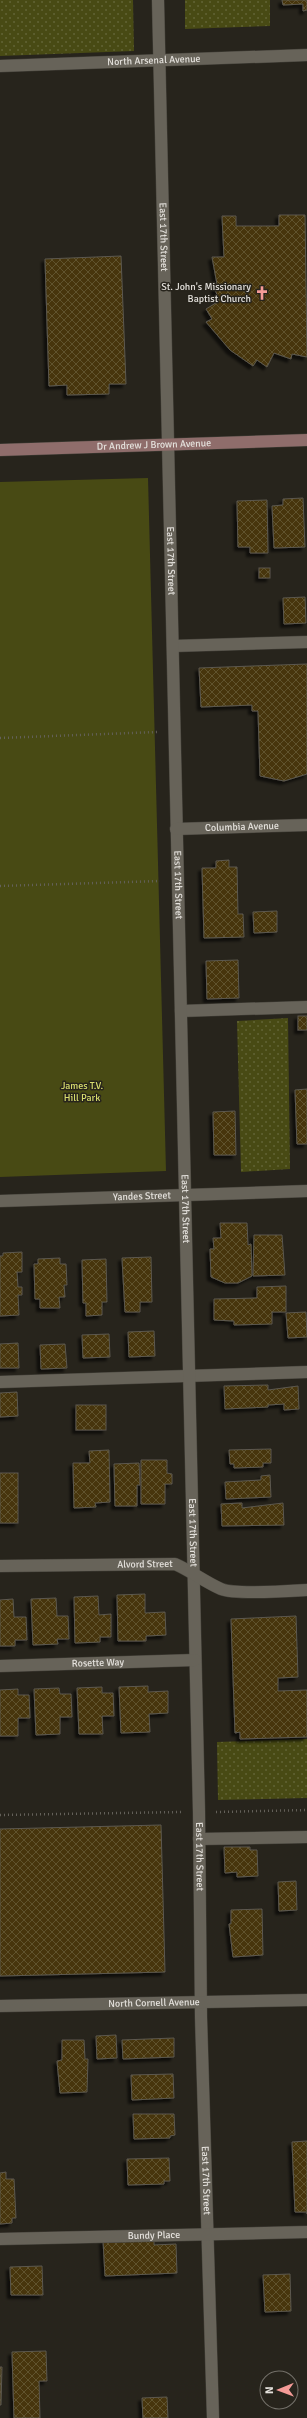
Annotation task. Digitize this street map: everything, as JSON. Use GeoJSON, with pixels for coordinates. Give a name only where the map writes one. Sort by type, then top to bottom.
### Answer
{"type":"FeatureCollection","features":[{"type":"Feature","properties":{"kind":"main road","name":"Dr Andrew J Brown Avenue"},"geometry":{"type":"LineString","coordinates":[[0,450],[306,437]]}},
{"type":"Feature","properties":{"kind":"street","name":"East 17th Street"},"geometry":{"type":"LineString","coordinates":[[158,0],[199,1839],[201,2002],[213,2418]]}},
{"type":"Feature","properties":{"kind":"street","name":"North Arsenal Avenue"},"geometry":{"type":"LineString","coordinates":[[0,66],[307,55]]}},
{"type":"Feature","properties":{"kind":"street"},"geometry":{"type":"LineString","coordinates":[[173,646],[307,642]]}},
{"type":"Feature","properties":{"kind":"street","name":"Columbia Avenue"},"geometry":{"type":"LineString","coordinates":[[176,829],[307,825]]}},
{"type":"Feature","properties":{"kind":"street"},"geometry":{"type":"LineString","coordinates":[[181,1011],[307,1007]]}},
{"type":"Feature","properties":{"kind":"street","name":"Yandes Street"},"geometry":{"type":"LineString","coordinates":[[0,1201],[307,1191]]}},
{"type":"Feature","properties":{"kind":"street"},"geometry":{"type":"LineString","coordinates":[[0,1382],[307,1372]]}},
{"type":"Feature","properties":{"kind":"street","name":"Alvord Street"},"geometry":{"type":"LineString","coordinates":[[0,1566],[175,1564],[193,1572],[222,1590],[265,1592],[307,1590]]}},
{"type":"Feature","properties":{"kind":"street","name":"Rosette Way"},"geometry":{"type":"LineString","coordinates":[[0,1666],[195,1660]]}},
{"type":"Feature","properties":{"kind":"street"},"geometry":{"type":"LineString","coordinates":[[199,1839],[307,1837]]}},
{"type":"Feature","properties":{"kind":"street","name":"North Cornell Avenue"},"geometry":{"type":"LineString","coordinates":[[0,2006],[307,2000]]}},
{"type":"Feature","properties":{"kind":"street","name":"Bundy Place"},"geometry":{"type":"LineString","coordinates":[[0,2239],[307,2232]]}},
{"type":"Feature","properties":{"kind":"path"},"geometry":{"type":"LineString","coordinates":[[0,738],[160,732]]}},
{"type":"Feature","properties":{"kind":"path"},"geometry":{"type":"LineString","coordinates":[[0,886],[163,881]]}},
{"type":"Feature","properties":{"kind":"path"},"geometry":{"type":"LineString","coordinates":[[215,1812],[307,1810]]}},
{"type":"Feature","properties":{"kind":"path"},"geometry":{"type":"LineString","coordinates":[[0,1815],[176,1812]]}},
{"type":"Feature","properties":{"kind":"green space"},"geometry":{"type":"Polygon","coordinates":[[[0,0],[133,0],[134,51],[0,56],[0,0]]]}},
{"type":"Feature","properties":{"kind":"green space"},"geometry":{"type":"Polygon","coordinates":[[[185,0],[270,0],[270,26],[185,29],[185,0]]]}},
{"type":"Feature","properties":{"kind":"green space","name":"James T.V. Hill Park"},"geometry":{"type":"Polygon","coordinates":[[[148,478],[166,1171],[0,1177],[0,482],[148,478]]]}},
{"type":"Feature","properties":{"kind":"green space"},"geometry":{"type":"Polygon","coordinates":[[[288,1018],[290,1169],[241,1172],[237,1021],[288,1018]]]}},
{"type":"Feature","properties":{"kind":"green space"},"geometry":{"type":"Polygon","coordinates":[[[307,1739],[307,1798],[218,1800],[217,1742],[307,1739]]]}},
{"type":"Feature","properties":{"kind":"building"},"geometry":{"type":"Polygon","coordinates":[[[282,0],[307,0],[307,10],[303,11],[303,4],[283,5],[282,0]]]}},
{"type":"Feature","properties":{"kind":"building","name":"St. John's Missionary Baptist Church"},"geometry":{"type":"Polygon","coordinates":[[[279,215],[305,215],[307,357],[292,354],[291,359],[274,353],[267,367],[257,360],[253,366],[230,350],[206,322],[212,319],[206,309],[219,301],[214,286],[217,284],[212,257],[224,257],[222,216],[236,216],[236,226],[279,226],[279,215]]]}},
{"type":"Feature","properties":{"kind":"building"},"geometry":{"type":"Polygon","coordinates":[[[121,256],[126,384],[109,384],[109,394],[67,395],[67,385],[49,386],[45,259],[121,256]]]}},
{"type":"Feature","properties":{"kind":"building"},"geometry":{"type":"Polygon","coordinates":[[[303,498],[305,547],[274,548],[272,506],[283,505],[283,499],[303,498]]]}},
{"type":"Feature","properties":{"kind":"building"},"geometry":{"type":"Polygon","coordinates":[[[267,500],[268,553],[250,553],[250,547],[238,547],[237,501],[267,500]]]}},
{"type":"Feature","properties":{"kind":"building"},"geometry":{"type":"Polygon","coordinates":[[[259,568],[270,568],[270,578],[259,578],[259,568]]]}},
{"type":"Feature","properties":{"kind":"building"},"geometry":{"type":"Polygon","coordinates":[[[305,597],[306,623],[284,624],[283,598],[305,597]]]}},
{"type":"Feature","properties":{"kind":"building"},"geometry":{"type":"Polygon","coordinates":[[[307,664],[307,774],[284,781],[260,776],[258,711],[252,711],[252,705],[201,707],[199,668],[307,664]]]}},
{"type":"Feature","properties":{"kind":"building"},"geometry":{"type":"Polygon","coordinates":[[[229,860],[229,867],[237,867],[238,914],[243,914],[244,937],[204,938],[202,868],[216,868],[216,861],[229,860]]]}},
{"type":"Feature","properties":{"kind":"building"},"geometry":{"type":"Polygon","coordinates":[[[277,911],[277,932],[254,933],[253,912],[277,911]]]}},
{"type":"Feature","properties":{"kind":"building"},"geometry":{"type":"Polygon","coordinates":[[[238,960],[239,998],[207,999],[206,961],[238,960]]]}},
{"type":"Feature","properties":{"kind":"building"},"geometry":{"type":"Polygon","coordinates":[[[298,1016],[307,1016],[307,1030],[298,1030],[298,1016]]]}},
{"type":"Feature","properties":{"kind":"building"},"geometry":{"type":"Polygon","coordinates":[[[307,1089],[307,1144],[297,1144],[295,1090],[307,1089]]]}},
{"type":"Feature","properties":{"kind":"building"},"geometry":{"type":"Polygon","coordinates":[[[235,1111],[236,1155],[214,1155],[213,1112],[235,1111]]]}},
{"type":"Feature","properties":{"kind":"building"},"geometry":{"type":"Polygon","coordinates":[[[220,1223],[247,1223],[248,1245],[251,1244],[252,1276],[238,1283],[225,1283],[211,1277],[210,1249],[214,1249],[213,1238],[221,1238],[220,1223]]]}},
{"type":"Feature","properties":{"kind":"building"},"geometry":{"type":"Polygon","coordinates":[[[254,1235],[282,1235],[285,1275],[253,1276],[254,1235]]]}},
{"type":"Feature","properties":{"kind":"building"},"geometry":{"type":"Polygon","coordinates":[[[22,1252],[22,1272],[17,1272],[18,1287],[22,1287],[22,1295],[18,1295],[19,1315],[0,1316],[0,1256],[3,1256],[3,1253],[22,1252]]]}},
{"type":"Feature","properties":{"kind":"building"},"geometry":{"type":"Polygon","coordinates":[[[151,1257],[152,1302],[140,1302],[140,1312],[125,1312],[122,1258],[151,1257]]]}},
{"type":"Feature","properties":{"kind":"building"},"geometry":{"type":"Polygon","coordinates":[[[60,1258],[60,1264],[66,1264],[67,1285],[64,1285],[65,1297],[59,1297],[60,1308],[40,1308],[40,1299],[35,1299],[34,1264],[38,1264],[38,1259],[60,1258]]]}},
{"type":"Feature","properties":{"kind":"building"},"geometry":{"type":"Polygon","coordinates":[[[106,1259],[107,1302],[102,1302],[102,1315],[86,1316],[86,1303],[83,1303],[82,1260],[106,1259]]]}},
{"type":"Feature","properties":{"kind":"building"},"geometry":{"type":"Polygon","coordinates":[[[286,1286],[286,1312],[272,1312],[272,1324],[234,1325],[234,1321],[214,1320],[214,1299],[257,1298],[257,1287],[286,1286]]]}},
{"type":"Feature","properties":{"kind":"building"},"geometry":{"type":"Polygon","coordinates":[[[306,1312],[307,1337],[288,1338],[286,1313],[306,1312]]]}},
{"type":"Feature","properties":{"kind":"building"},"geometry":{"type":"Polygon","coordinates":[[[154,1331],[155,1356],[129,1357],[128,1332],[154,1331]]]}},
{"type":"Feature","properties":{"kind":"building"},"geometry":{"type":"Polygon","coordinates":[[[109,1334],[110,1357],[83,1358],[82,1335],[109,1334]]]}},
{"type":"Feature","properties":{"kind":"building"},"geometry":{"type":"Polygon","coordinates":[[[18,1343],[19,1368],[0,1368],[0,1344],[18,1343]]]}},
{"type":"Feature","properties":{"kind":"building"},"geometry":{"type":"Polygon","coordinates":[[[65,1344],[67,1368],[41,1369],[40,1345],[65,1344]]]}},
{"type":"Feature","properties":{"kind":"building"},"geometry":{"type":"Polygon","coordinates":[[[268,1385],[268,1390],[298,1386],[299,1409],[284,1410],[284,1404],[268,1405],[268,1407],[225,1409],[224,1386],[268,1385]]]}},
{"type":"Feature","properties":{"kind":"building"},"geometry":{"type":"Polygon","coordinates":[[[17,1392],[18,1416],[0,1417],[0,1393],[17,1392]]]}},
{"type":"Feature","properties":{"kind":"building"},"geometry":{"type":"Polygon","coordinates":[[[76,1405],[106,1405],[106,1430],[76,1430],[76,1405]]]}},
{"type":"Feature","properties":{"kind":"building"},"geometry":{"type":"Polygon","coordinates":[[[271,1449],[271,1463],[263,1463],[263,1467],[234,1468],[234,1464],[230,1464],[229,1450],[271,1449]]]}},
{"type":"Feature","properties":{"kind":"building"},"geometry":{"type":"Polygon","coordinates":[[[109,1450],[110,1502],[95,1503],[96,1507],[74,1508],[73,1463],[90,1463],[89,1451],[109,1450]]]}},
{"type":"Feature","properties":{"kind":"building"},"geometry":{"type":"Polygon","coordinates":[[[141,1460],[167,1460],[167,1473],[172,1474],[172,1484],[165,1484],[165,1504],[141,1504],[141,1460]]]}},
{"type":"Feature","properties":{"kind":"building"},"geometry":{"type":"Polygon","coordinates":[[[139,1463],[140,1485],[137,1485],[137,1506],[115,1506],[114,1464],[139,1463]]]}},
{"type":"Feature","properties":{"kind":"building"},"geometry":{"type":"Polygon","coordinates":[[[0,1473],[18,1473],[18,1523],[0,1523],[0,1473]]]}},
{"type":"Feature","properties":{"kind":"building"},"geometry":{"type":"Polygon","coordinates":[[[270,1475],[271,1497],[226,1499],[225,1482],[261,1480],[261,1476],[270,1475]]]}},
{"type":"Feature","properties":{"kind":"building"},"geometry":{"type":"Polygon","coordinates":[[[242,1503],[242,1508],[283,1503],[284,1525],[222,1526],[221,1504],[242,1503]]]}},
{"type":"Feature","properties":{"kind":"building"},"geometry":{"type":"Polygon","coordinates":[[[145,1594],[145,1613],[165,1612],[166,1635],[146,1636],[146,1641],[118,1641],[117,1595],[145,1594]]]}},
{"type":"Feature","properties":{"kind":"building"},"geometry":{"type":"Polygon","coordinates":[[[98,1596],[99,1615],[111,1614],[111,1637],[100,1637],[100,1642],[75,1643],[74,1597],[98,1596]]]}},
{"type":"Feature","properties":{"kind":"building"},"geometry":{"type":"Polygon","coordinates":[[[56,1598],[57,1616],[68,1616],[69,1639],[57,1639],[58,1644],[33,1645],[31,1599],[56,1598]]]}},
{"type":"Feature","properties":{"kind":"building"},"geometry":{"type":"Polygon","coordinates":[[[13,1599],[14,1617],[26,1617],[27,1640],[15,1640],[15,1646],[0,1646],[0,1600],[13,1599]]]}},
{"type":"Feature","properties":{"kind":"building"},"geometry":{"type":"Polygon","coordinates":[[[296,1616],[298,1677],[278,1678],[278,1691],[307,1690],[307,1737],[240,1739],[240,1732],[235,1733],[231,1619],[296,1616]]]}},
{"type":"Feature","properties":{"kind":"building"},"geometry":{"type":"Polygon","coordinates":[[[148,1686],[148,1692],[168,1691],[168,1713],[149,1714],[150,1732],[121,1733],[119,1687],[148,1686]]]}},
{"type":"Feature","properties":{"kind":"building"},"geometry":{"type":"Polygon","coordinates":[[[102,1687],[102,1693],[113,1693],[114,1716],[102,1716],[103,1734],[79,1734],[77,1688],[102,1687]]]}},
{"type":"Feature","properties":{"kind":"building"},"geometry":{"type":"Polygon","coordinates":[[[59,1688],[60,1694],[71,1694],[72,1717],[60,1717],[60,1734],[36,1735],[34,1689],[59,1688]]]}},
{"type":"Feature","properties":{"kind":"building"},"geometry":{"type":"Polygon","coordinates":[[[18,1689],[18,1695],[29,1695],[30,1718],[18,1718],[18,1736],[0,1736],[0,1690],[18,1689]]]}},
{"type":"Feature","properties":{"kind":"building"},"geometry":{"type":"Polygon","coordinates":[[[161,1825],[165,1972],[0,1976],[0,1829],[161,1825]]]}},
{"type":"Feature","properties":{"kind":"building"},"geometry":{"type":"Polygon","coordinates":[[[224,1847],[250,1847],[250,1850],[257,1850],[258,1876],[237,1877],[237,1872],[225,1873],[224,1847]]]}},
{"type":"Feature","properties":{"kind":"building"},"geometry":{"type":"Polygon","coordinates":[[[296,1881],[297,1910],[279,1911],[278,1882],[296,1881]]]}},
{"type":"Feature","properties":{"kind":"building"},"geometry":{"type":"Polygon","coordinates":[[[262,1909],[263,1955],[233,1957],[229,1924],[231,1924],[231,1910],[262,1909]]]}},
{"type":"Feature","properties":{"kind":"building"},"geometry":{"type":"Polygon","coordinates":[[[116,2035],[117,2058],[97,2059],[96,2036],[116,2035]]]}},
{"type":"Feature","properties":{"kind":"building"},"geometry":{"type":"Polygon","coordinates":[[[174,2038],[174,2057],[123,2059],[122,2040],[174,2038]]]}},
{"type":"Feature","properties":{"kind":"building"},"geometry":{"type":"Polygon","coordinates":[[[62,2040],[84,2040],[85,2059],[88,2059],[87,2092],[60,2093],[57,2061],[62,2060],[62,2040]]]}},
{"type":"Feature","properties":{"kind":"building"},"geometry":{"type":"Polygon","coordinates":[[[173,2074],[174,2098],[132,2100],[131,2075],[173,2074]]]}},
{"type":"Feature","properties":{"kind":"building"},"geometry":{"type":"Polygon","coordinates":[[[133,2114],[174,2114],[175,2135],[170,2136],[170,2138],[134,2139],[133,2114]]]}},
{"type":"Feature","properties":{"kind":"building"},"geometry":{"type":"Polygon","coordinates":[[[307,2141],[307,2212],[295,2212],[292,2142],[307,2141]]]}},
{"type":"Feature","properties":{"kind":"building"},"geometry":{"type":"Polygon","coordinates":[[[169,2158],[170,2181],[164,2181],[164,2184],[128,2185],[127,2159],[169,2158]]]}},
{"type":"Feature","properties":{"kind":"building"},"geometry":{"type":"Polygon","coordinates":[[[6,2172],[6,2179],[14,2179],[16,2218],[12,2218],[12,2223],[0,2224],[0,2173],[6,2172]]]}},
{"type":"Feature","properties":{"kind":"building"},"geometry":{"type":"Polygon","coordinates":[[[154,2238],[154,2245],[176,2244],[177,2273],[105,2276],[103,2240],[154,2238]]]}},
{"type":"Feature","properties":{"kind":"building"},"geometry":{"type":"Polygon","coordinates":[[[42,2266],[43,2295],[11,2295],[10,2267],[42,2266]]]}},
{"type":"Feature","properties":{"kind":"building"},"geometry":{"type":"Polygon","coordinates":[[[290,2274],[291,2311],[265,2312],[263,2275],[290,2274]]]}},
{"type":"Feature","properties":{"kind":"building"},"geometry":{"type":"Polygon","coordinates":[[[46,2351],[47,2381],[39,2381],[40,2418],[14,2418],[12,2352],[46,2351]]]}},
{"type":"Feature","properties":{"kind":"building"},"geometry":{"type":"Polygon","coordinates":[[[0,2367],[2,2367],[1,2405],[0,2405],[0,2367]]]}},
{"type":"Feature","properties":{"kind":"building"},"geometry":{"type":"Polygon","coordinates":[[[167,2397],[168,2418],[143,2418],[142,2398],[167,2397]]]}},
{"type":"Feature","properties":{"kind":"place","name":"St. John's Missionary Baptist Church"},"geometry":{"type":"Point","coordinates":[262,293]}}]}
